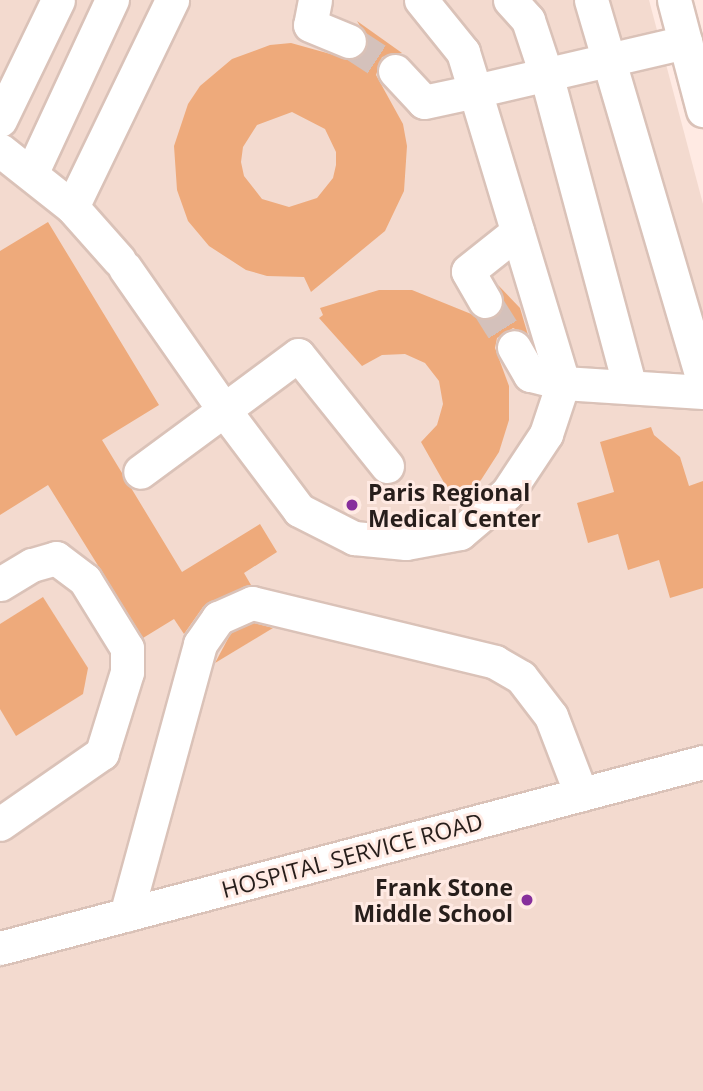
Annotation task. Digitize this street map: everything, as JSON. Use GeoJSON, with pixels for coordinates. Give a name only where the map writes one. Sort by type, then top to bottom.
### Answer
{"type":"FeatureCollection","features":[{"type":"Feature","properties":{"kind":"street"},"geometry":{"type":"LineString","coordinates":[[0,120],[58,0]]}},
{"type":"Feature","properties":{"kind":"street"},"geometry":{"type":"LineString","coordinates":[[32,172],[112,0]]}},
{"type":"Feature","properties":{"kind":"street"},"geometry":{"type":"LineString","coordinates":[[72,206],[172,0]]}},
{"type":"Feature","properties":{"kind":"street"},"geometry":{"type":"LineString","coordinates":[[315,0],[310,24],[349,41]]}},
{"type":"Feature","properties":{"kind":"street"},"geometry":{"type":"LineString","coordinates":[[0,150],[32,172],[72,206],[122,264],[224,410],[299,510],[354,538],[406,543],[460,533],[507,493],[546,434],[563,383],[463,52],[421,0]]}},
{"type":"Feature","properties":{"kind":"street"},"geometry":{"type":"LineString","coordinates":[[510,0],[528,20],[546,74],[630,387]]}},
{"type":"Feature","properties":{"kind":"street"},"geometry":{"type":"LineString","coordinates":[[591,0],[703,382]]}},
{"type":"Feature","properties":{"kind":"street"},"geometry":{"type":"LineString","coordinates":[[674,0],[703,110]]}},
{"type":"Feature","properties":{"kind":"street"},"geometry":{"type":"LineString","coordinates":[[395,71],[424,102],[685,42]]}},
{"type":"Feature","properties":{"kind":"street"},"geometry":{"type":"LineString","coordinates":[[485,301],[468,271],[517,232]]}},
{"type":"Feature","properties":{"kind":"street"},"geometry":{"type":"LineString","coordinates":[[514,347],[530,374],[563,383],[703,392]]}},
{"type":"Feature","properties":{"kind":"street"},"geometry":{"type":"LineString","coordinates":[[140,472],[298,355],[387,466]]}},
{"type":"Feature","properties":{"kind":"street"},"geometry":{"type":"LineString","coordinates":[[0,584],[32,565],[56,558],[85,580],[127,648],[127,672],[102,752],[0,824]]}},
{"type":"Feature","properties":{"kind":"street"},"geometry":{"type":"LineString","coordinates":[[126,915],[200,644],[218,618],[252,603],[495,662],[521,677],[551,716],[582,794]]}},
{"type":"Feature","properties":{"kind":"street","name":"HOSPITAL SERVICE ROAD"},"geometry":{"type":"LineString","coordinates":[[0,948],[703,762]]}},
{"type":"Feature","properties":{"kind":"shaded area","name":"Paris Regional Medical Center"},"geometry":{"type":"Polygon","coordinates":[[[0,0],[649,0],[703,204],[703,1091],[0,1091],[0,0]]]}},
{"type":"Feature","properties":{"kind":"building"},"geometry":{"type":"Polygon","coordinates":[[[357,21],[402,53],[382,57],[376,75],[403,124],[407,146],[404,191],[385,231],[311,292],[304,277],[267,276],[246,270],[209,246],[188,221],[177,190],[174,146],[188,104],[200,86],[232,59],[270,45],[291,43],[352,60],[366,49],[368,39],[357,21]],[[292,112],[257,125],[243,147],[241,162],[244,176],[262,199],[289,207],[317,198],[333,178],[336,165],[336,152],[325,129],[292,112]]]}},
{"type":"Feature","properties":{"kind":"building"},"geometry":{"type":"Polygon","coordinates":[[[48,222],[159,405],[102,440],[182,572],[260,524],[277,552],[244,573],[251,585],[203,607],[184,634],[174,619],[143,638],[48,485],[0,515],[0,251],[48,222]]]}},
{"type":"Feature","properties":{"kind":"building"},"geometry":{"type":"Polygon","coordinates":[[[498,285],[520,308],[528,335],[513,328],[497,338],[495,348],[509,386],[509,420],[499,452],[481,480],[455,502],[421,442],[437,425],[443,404],[439,381],[425,363],[405,354],[382,355],[362,366],[319,318],[323,315],[320,308],[379,290],[412,290],[486,320],[502,310],[504,300],[498,285]]]}},
{"type":"Feature","properties":{"kind":"building"},"geometry":{"type":"Polygon","coordinates":[[[651,427],[654,435],[680,457],[689,486],[703,481],[703,588],[670,598],[659,560],[628,570],[618,534],[588,543],[577,503],[614,492],[600,442],[651,427]]]}},
{"type":"Feature","properties":{"kind":"building"},"geometry":{"type":"Polygon","coordinates":[[[43,597],[88,668],[83,694],[16,736],[0,709],[0,624],[43,597]]]}},
{"type":"Feature","properties":{"kind":"building"},"geometry":{"type":"Polygon","coordinates":[[[254,623],[273,628],[215,663],[231,633],[254,623]]]}},
{"type":"Feature","properties":{"kind":"tunnel"},"geometry":{"type":"LineString","coordinates":[[349,41],[395,71]]}},
{"type":"Feature","properties":{"kind":"tunnel"},"geometry":{"type":"LineString","coordinates":[[485,301],[514,347]]}},
{"type":"Feature","properties":{"kind":"place","name":"Paris Regional Medical Center"},"geometry":{"type":"Point","coordinates":[352,505]}},
{"type":"Feature","properties":{"kind":"place","name":"Frank Stone Middle School"},"geometry":{"type":"Point","coordinates":[527,900]}}]}
